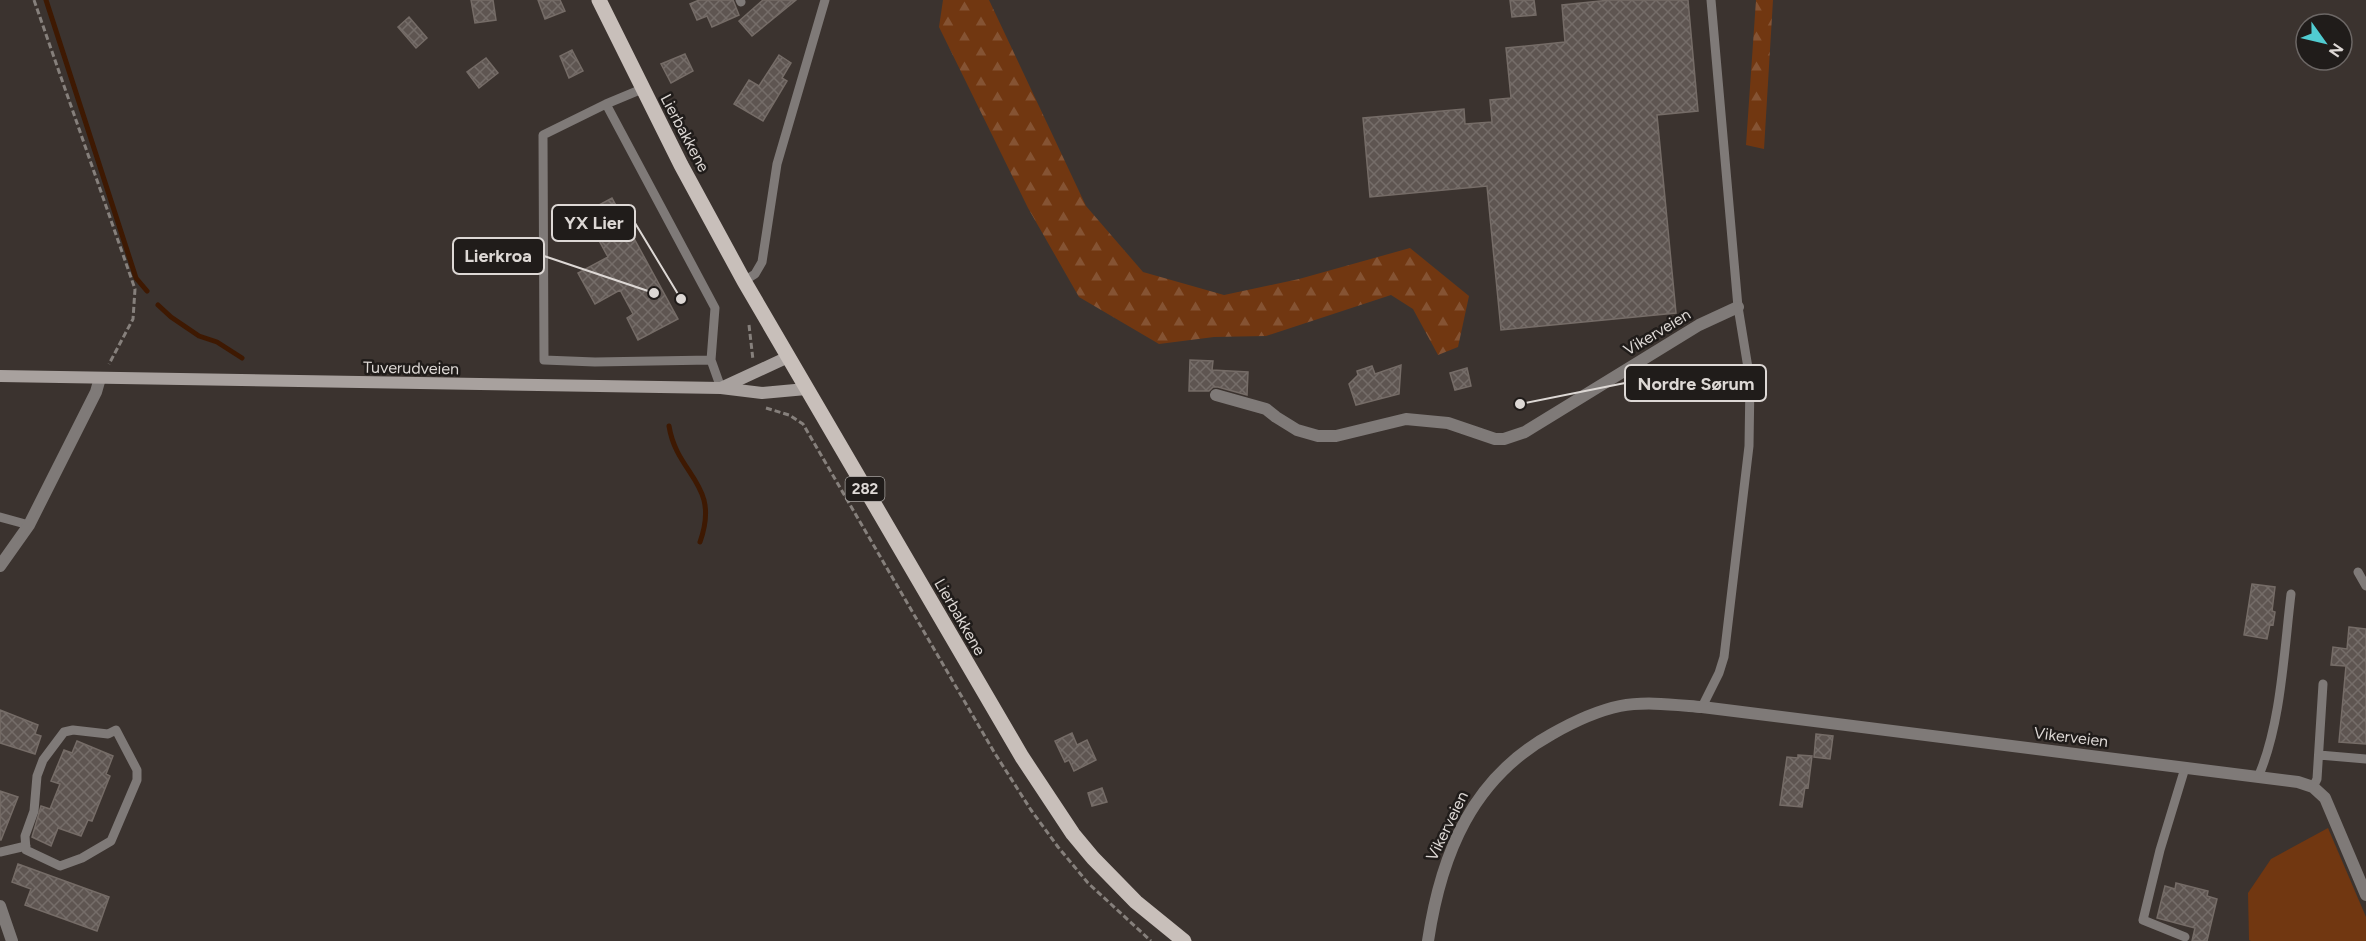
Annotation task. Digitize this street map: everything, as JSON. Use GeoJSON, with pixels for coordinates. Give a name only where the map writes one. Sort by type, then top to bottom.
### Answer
{"type":"FeatureCollection","features":[{"type":"Feature","properties":{"kind":"main road","name":"Lierbakkene"},"geometry":{"type":"LineString","coordinates":[[599,0],[642,89],[744,280],[990,704],[1073,834],[1114,881],[1184,941]]}},
{"type":"Feature","properties":{"kind":"main road","name":"Tuverudveien"},"geometry":{"type":"LineString","coordinates":[[721,388],[788,357]]}},
{"type":"Feature","properties":{"kind":"main road","name":"Tuverudveien"},"geometry":{"type":"LineString","coordinates":[[0,376],[721,388],[762,393],[806,388]]}},
{"type":"Feature","properties":{"kind":"street","name":"Vikerveien"},"geometry":{"type":"LineString","coordinates":[[1216,395],[1266,409],[1297,430],[1318,436],[1336,436],[1388,423],[1420,419],[1448,423],[1491,438],[1504,439],[1525,432],[1699,325],[1738,307]]}},
{"type":"Feature","properties":{"kind":"street"},"geometry":{"type":"LineString","coordinates":[[0,566],[29,525],[96,392],[100,378]]}},
{"type":"Feature","properties":{"kind":"street","name":"Vikerveien"},"geometry":{"type":"LineString","coordinates":[[1428,941],[1440,880],[1457,838],[1480,796],[1511,762],[1539,741],[1566,726],[1608,709],[1635,705],[1702,707],[2298,782],[2313,787]]}},
{"type":"Feature","properties":{"kind":"street"},"geometry":{"type":"LineString","coordinates":[[2313,787],[2325,798],[2335,818],[2366,895]]}},
{"type":"Feature","properties":{"kind":"street"},"geometry":{"type":"LineString","coordinates":[[0,906],[12,941]]}},
{"type":"Feature","properties":{"kind":"lane"},"geometry":{"type":"LineString","coordinates":[[744,280],[755,274],[762,261],[777,164],[825,0]]}},
{"type":"Feature","properties":{"kind":"lane"},"geometry":{"type":"LineString","coordinates":[[1702,707],[1719,673],[1724,657],[1749,446],[1750,380],[1738,307],[1711,0]]}},
{"type":"Feature","properties":{"kind":"lane"},"geometry":{"type":"LineString","coordinates":[[642,89],[543,135],[544,360],[595,362],[711,360]]}},
{"type":"Feature","properties":{"kind":"lane"},"geometry":{"type":"LineString","coordinates":[[606,104],[715,308],[711,360],[721,388]]}},
{"type":"Feature","properties":{"kind":"lane"},"geometry":{"type":"LineString","coordinates":[[0,517],[29,525]]}},
{"type":"Feature","properties":{"kind":"lane"},"geometry":{"type":"LineString","coordinates":[[2358,572],[2366,586]]}},
{"type":"Feature","properties":{"kind":"lane"},"geometry":{"type":"LineString","coordinates":[[2258,777],[2268,746],[2276,704],[2291,594]]}},
{"type":"Feature","properties":{"kind":"lane"},"geometry":{"type":"LineString","coordinates":[[2313,787],[2317,779],[2323,684]]}},
{"type":"Feature","properties":{"kind":"lane"},"geometry":{"type":"LineString","coordinates":[[73,730],[108,734],[116,730],[137,771],[137,780],[111,841],[82,858],[60,866],[26,850],[26,846],[25,837],[37,798],[37,776],[44,760],[59,738],[64,732],[73,730]]}},
{"type":"Feature","properties":{"kind":"lane"},"geometry":{"type":"LineString","coordinates":[[2319,755],[2366,759]]}},
{"type":"Feature","properties":{"kind":"lane"},"geometry":{"type":"LineString","coordinates":[[2185,768],[2160,850],[2143,920],[2185,937]]}},
{"type":"Feature","properties":{"kind":"lane"},"geometry":{"type":"LineString","coordinates":[[0,852],[26,846]]}},
{"type":"Feature","properties":{"kind":"path"},"geometry":{"type":"LineString","coordinates":[[34,0],[135,289],[134,319],[100,378]]}},
{"type":"Feature","properties":{"kind":"green space"},"geometry":{"type":"Polygon","coordinates":[[[943,0],[989,0],[1086,206],[1143,272],[1224,295],[1299,279],[1410,248],[1469,296],[1458,347],[1438,355],[1413,309],[1391,295],[1266,336],[1214,337],[1159,344],[1079,297],[1028,208],[939,27],[943,0]]]}},
{"type":"Feature","properties":{"kind":"green space"},"geometry":{"type":"Polygon","coordinates":[[[1756,0],[1773,0],[1764,149],[1746,145],[1756,0]]]}},
{"type":"Feature","properties":{"kind":"green space"},"geometry":{"type":"Polygon","coordinates":[[[2328,828],[2366,917],[2366,941],[2249,940],[2248,893],[2271,859],[2328,828]]]}},
{"type":"Feature","properties":{"kind":"building"},"geometry":{"type":"Polygon","coordinates":[[[471,0],[493,0],[496,20],[475,23],[471,0]]]}},
{"type":"Feature","properties":{"kind":"building"},"geometry":{"type":"Polygon","coordinates":[[[538,0],[560,0],[565,11],[545,19],[538,0]]]}},
{"type":"Feature","properties":{"kind":"building"},"geometry":{"type":"Polygon","coordinates":[[[699,0],[733,0],[739,15],[712,27],[707,16],[697,20],[690,4],[699,0]]]}},
{"type":"Feature","properties":{"kind":"building"},"geometry":{"type":"Polygon","coordinates":[[[763,0],[796,0],[752,36],[739,21],[763,0]]]}},
{"type":"Feature","properties":{"kind":"building"},"geometry":{"type":"Polygon","coordinates":[[[1510,0],[1534,0],[1536,15],[1512,17],[1510,0]]]}},
{"type":"Feature","properties":{"kind":"building"},"geometry":{"type":"Polygon","coordinates":[[[1610,0],[1688,0],[1698,111],[1657,115],[1676,313],[1501,330],[1487,186],[1370,197],[1363,118],[1464,109],[1465,124],[1492,122],[1490,100],[1511,98],[1506,48],[1565,42],[1562,5],[1610,0]]]}},
{"type":"Feature","properties":{"kind":"building"},"geometry":{"type":"Polygon","coordinates":[[[409,17],[427,38],[416,48],[398,27],[409,17]]]}},
{"type":"Feature","properties":{"kind":"building"},"geometry":{"type":"Polygon","coordinates":[[[572,50],[583,71],[569,78],[560,56],[572,50]]]}},
{"type":"Feature","properties":{"kind":"building"},"geometry":{"type":"Polygon","coordinates":[[[685,54],[693,71],[671,83],[661,64],[685,54]]]}},
{"type":"Feature","properties":{"kind":"building"},"geometry":{"type":"Polygon","coordinates":[[[779,55],[791,63],[782,78],[787,81],[763,121],[734,104],[749,80],[759,86],[779,55]]]}},
{"type":"Feature","properties":{"kind":"building"},"geometry":{"type":"Polygon","coordinates":[[[486,58],[498,73],[479,88],[467,72],[486,58]]]}},
{"type":"Feature","properties":{"kind":"building"},"geometry":{"type":"Polygon","coordinates":[[[612,198],[678,319],[638,340],[627,318],[633,314],[620,290],[595,304],[578,273],[608,257],[584,213],[612,198]]]}},
{"type":"Feature","properties":{"kind":"building"},"geometry":{"type":"Polygon","coordinates":[[[1190,360],[1213,361],[1212,370],[1248,372],[1247,395],[1218,387],[1213,387],[1209,391],[1189,391],[1190,360]]]}},
{"type":"Feature","properties":{"kind":"building"},"geometry":{"type":"Polygon","coordinates":[[[1401,365],[1399,394],[1356,405],[1349,384],[1358,375],[1357,371],[1372,366],[1375,374],[1401,365]]]}},
{"type":"Feature","properties":{"kind":"building"},"geometry":{"type":"Polygon","coordinates":[[[1467,368],[1471,386],[1455,390],[1450,373],[1467,368]]]}},
{"type":"Feature","properties":{"kind":"building"},"geometry":{"type":"Polygon","coordinates":[[[2252,584],[2275,587],[2273,625],[2270,624],[2267,639],[2244,635],[2252,584]]]}},
{"type":"Feature","properties":{"kind":"building"},"geometry":{"type":"Polygon","coordinates":[[[2349,627],[2366,629],[2366,744],[2339,742],[2346,666],[2331,665],[2333,647],[2347,649],[2349,627]]]}},
{"type":"Feature","properties":{"kind":"building"},"geometry":{"type":"Polygon","coordinates":[[[0,710],[38,725],[35,734],[41,736],[35,754],[0,743],[0,710]]]}},
{"type":"Feature","properties":{"kind":"building"},"geometry":{"type":"Polygon","coordinates":[[[1072,733],[1077,745],[1087,740],[1096,760],[1074,771],[1069,760],[1065,762],[1055,741],[1072,733]]]}},
{"type":"Feature","properties":{"kind":"building"},"geometry":{"type":"Polygon","coordinates":[[[1816,734],[1833,736],[1830,759],[1814,757],[1816,734]]]}},
{"type":"Feature","properties":{"kind":"building"},"geometry":{"type":"Polygon","coordinates":[[[77,741],[113,756],[106,774],[110,776],[92,821],[88,820],[81,836],[58,828],[51,846],[32,837],[41,806],[50,809],[60,784],[51,781],[64,750],[72,753],[77,741]]]}},
{"type":"Feature","properties":{"kind":"building"},"geometry":{"type":"Polygon","coordinates":[[[1798,755],[1812,756],[1808,788],[1805,787],[1802,807],[1780,805],[1787,757],[1798,758],[1798,755]]]}},
{"type":"Feature","properties":{"kind":"building"},"geometry":{"type":"Polygon","coordinates":[[[1102,788],[1107,802],[1092,806],[1088,793],[1102,788]]]}},
{"type":"Feature","properties":{"kind":"building"},"geometry":{"type":"Polygon","coordinates":[[[0,791],[18,797],[1,840],[0,840],[0,791]]]}},
{"type":"Feature","properties":{"kind":"building"},"geometry":{"type":"Polygon","coordinates":[[[18,864],[109,897],[97,931],[25,905],[31,889],[12,882],[18,864]]]}},
{"type":"Feature","properties":{"kind":"building"},"geometry":{"type":"Polygon","coordinates":[[[2176,883],[2208,891],[2207,896],[2217,899],[2207,941],[2192,941],[2195,928],[2157,918],[2165,886],[2175,889],[2176,883]]]}},
{"type":"Feature","properties":{"kind":"waterway"},"geometry":{"type":"LineString","coordinates":[[46,0],[136,278],[147,291]]}},
{"type":"Feature","properties":{"kind":"waterway"},"geometry":{"type":"LineString","coordinates":[[158,305],[199,336],[217,342],[242,358]]}},
{"type":"Feature","properties":{"kind":"waterway"},"geometry":{"type":"LineString","coordinates":[[669,426],[673,443],[702,493],[705,522],[700,542]]}},
{"type":"Feature","properties":{"kind":"place","name":"Lierkroa"},"geometry":{"type":"Point","coordinates":[654,293]}},
{"type":"Feature","properties":{"kind":"place","name":"YX Lier"},"geometry":{"type":"Point","coordinates":[681,299]}},
{"type":"Feature","properties":{"kind":"place","name":"Nordre Sørum"},"geometry":{"type":"Point","coordinates":[1520,404]}}]}
